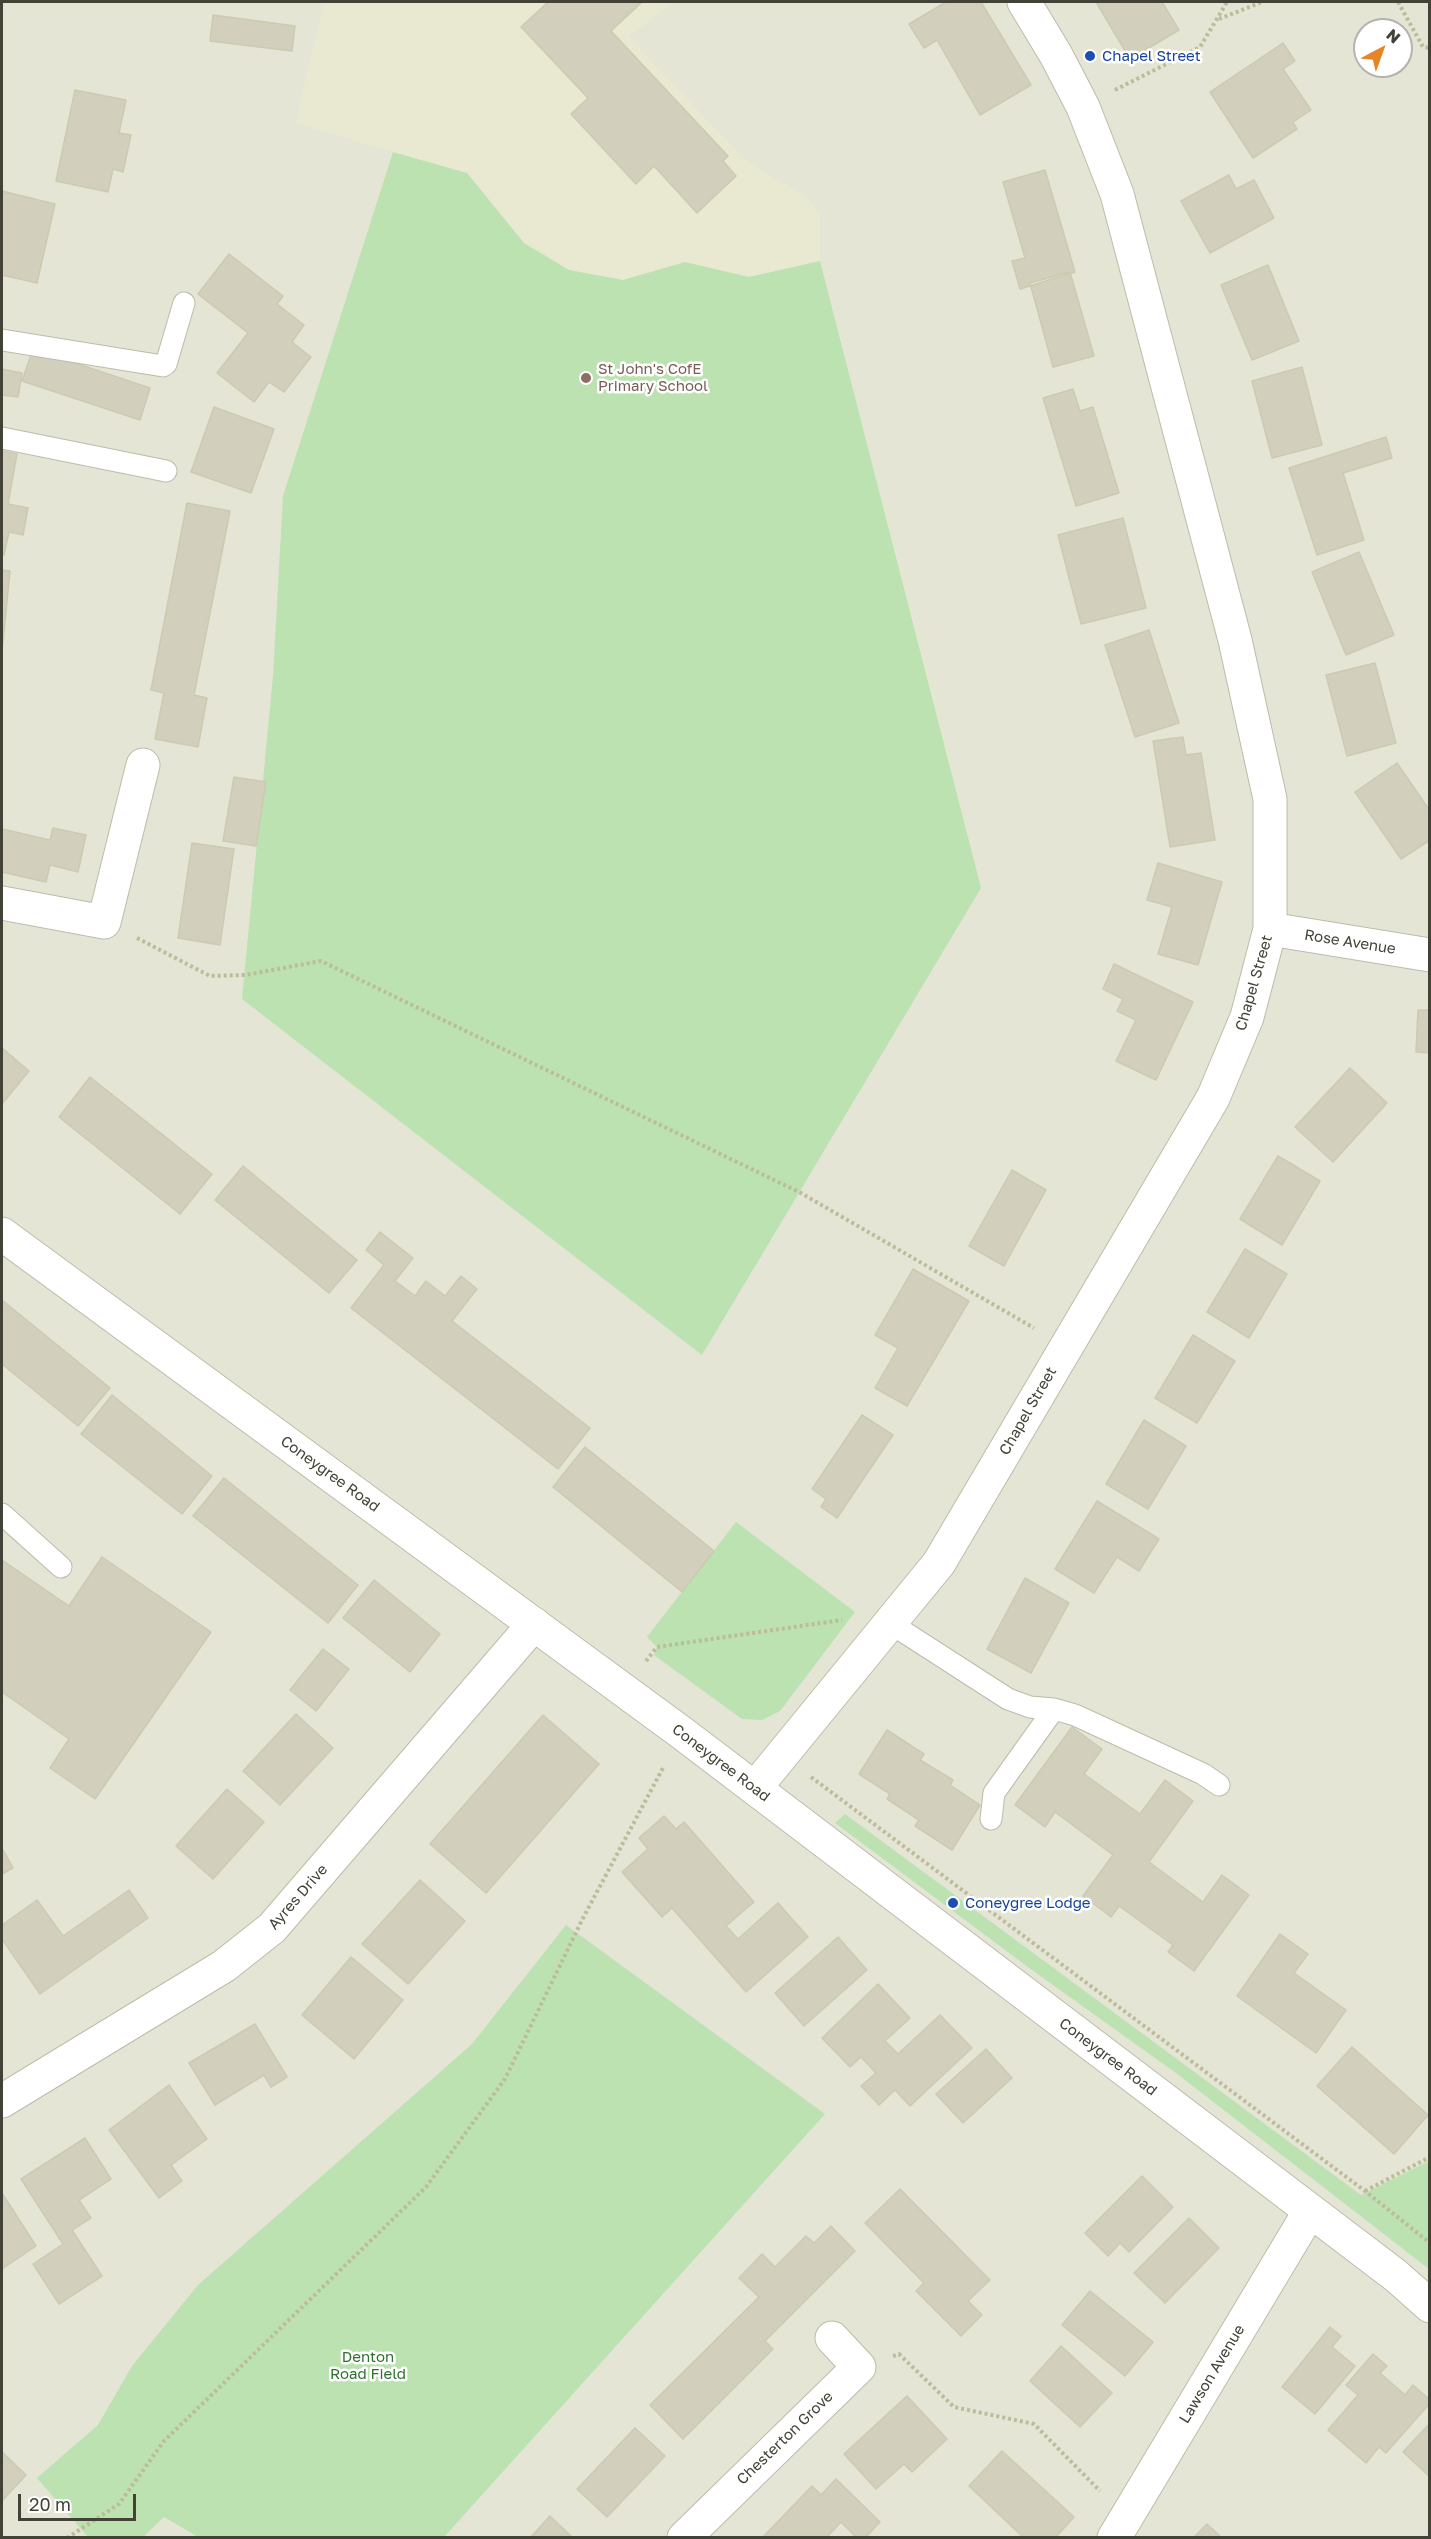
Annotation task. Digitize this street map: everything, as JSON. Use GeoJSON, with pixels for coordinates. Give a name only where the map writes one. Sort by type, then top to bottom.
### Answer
{"type":"FeatureCollection","features":[{"type":"Feature","properties":{"kind":"street","name":"Chapel Street"},"geometry":{"type":"LineString","coordinates":[[755,1788],[939,1563],[1213,1098],[1247,1017],[1270,929],[1270,799],[1236,640],[1117,194],[1083,106],[1024,2]]}},
{"type":"Feature","properties":{"kind":"street"},"geometry":{"type":"LineString","coordinates":[[2,903],[104,922],[143,765]]}},
{"type":"Feature","properties":{"kind":"street","name":"Rose Avenue"},"geometry":{"type":"LineString","coordinates":[[1270,929],[1430,955]]}},
{"type":"Feature","properties":{"kind":"street","name":"Coneygree Road"},"geometry":{"type":"LineString","coordinates":[[2,1234],[682,1732],[1395,2275],[1430,2306]]}},
{"type":"Feature","properties":{"kind":"street","name":"Ayres Drive"},"geometry":{"type":"LineString","coordinates":[[5,2090],[224,1966],[272,1928],[534,1624]]}},
{"type":"Feature","properties":{"kind":"street","name":"Lawson Avenue"},"geometry":{"type":"LineString","coordinates":[[1120,2527],[1310,2211]]}},
{"type":"Feature","properties":{"kind":"street"},"geometry":{"type":"LineString","coordinates":[[832,2338],[859,2367]]}},
{"type":"Feature","properties":{"kind":"street","name":"Chesterton Grove"},"geometry":{"type":"LineString","coordinates":[[684,2538],[859,2367]]}},
{"type":"Feature","properties":{"kind":"lane"},"geometry":{"type":"LineString","coordinates":[[2,340],[163,366],[166,364],[184,303]]}},
{"type":"Feature","properties":{"kind":"lane"},"geometry":{"type":"LineString","coordinates":[[2,438],[166,471]]}},
{"type":"Feature","properties":{"kind":"lane"},"geometry":{"type":"LineString","coordinates":[[2,1514],[61,1567]]}},
{"type":"Feature","properties":{"kind":"lane"},"geometry":{"type":"LineString","coordinates":[[890,1623],[1008,1699],[1030,1707],[1054,1709],[1075,1715],[1203,1774],[1219,1785]]}},
{"type":"Feature","properties":{"kind":"lane"},"geometry":{"type":"LineString","coordinates":[[991,1819],[994,1793],[1054,1709]]}},
{"type":"Feature","properties":{"kind":"path"},"geometry":{"type":"LineString","coordinates":[[1083,106],[1200,47],[1227,2]]}},
{"type":"Feature","properties":{"kind":"path"},"geometry":{"type":"LineString","coordinates":[[1217,20],[1262,2]]}},
{"type":"Feature","properties":{"kind":"path"},"geometry":{"type":"LineString","coordinates":[[1398,2],[1423,47],[1430,48]]}},
{"type":"Feature","properties":{"kind":"path"},"geometry":{"type":"LineString","coordinates":[[104,922],[210,976],[245,975],[321,961],[799,1192],[1066,1346]]}},
{"type":"Feature","properties":{"kind":"path"},"geometry":{"type":"LineString","coordinates":[[624,1691],[657,1647],[852,1619]]}},
{"type":"Feature","properties":{"kind":"path"},"geometry":{"type":"LineString","coordinates":[[67,2538],[119,2504],[164,2440],[426,2187],[505,2079],[582,1920],[682,1732]]}},
{"type":"Feature","properties":{"kind":"path"},"geometry":{"type":"LineString","coordinates":[[782,1755],[1365,2191],[1430,2243]]}},
{"type":"Feature","properties":{"kind":"path"},"geometry":{"type":"LineString","coordinates":[[1365,2191],[1430,2157]]}},
{"type":"Feature","properties":{"kind":"path"},"geometry":{"type":"LineString","coordinates":[[859,2367],[899,2354],[954,2407],[1034,2424],[1120,2527]]}},
{"type":"Feature","properties":{"kind":"shaded area"},"geometry":{"type":"Polygon","coordinates":[[[2,2],[1429,2],[1429,2537],[2,2537],[2,2]]]}},
{"type":"Feature","properties":{"kind":"shaded area","name":"St John's CofE Primary School"},"geometry":{"type":"Polygon","coordinates":[[[324,2],[675,2],[628,36],[746,161],[804,196],[820,213],[820,261],[951,765],[283,496],[393,152],[295,123],[324,2]]]}},
{"type":"Feature","properties":{"kind":"green space"},"geometry":{"type":"Polygon","coordinates":[[[393,152],[467,173],[524,243],[569,270],[623,280],[685,262],[749,277],[820,261],[981,888],[702,1355],[242,999],[273,676],[283,496],[393,152]]]}},
{"type":"Feature","properties":{"kind":"green space"},"geometry":{"type":"Polygon","coordinates":[[[736,1522],[855,1612],[780,1711],[762,1720],[742,1719],[654,1655],[657,1647],[647,1637],[736,1522]]]}},
{"type":"Feature","properties":{"kind":"green space"},"geometry":{"type":"Polygon","coordinates":[[[845,1814],[1361,2195],[1429,2161],[1429,2269],[1176,2073],[1032,1970],[835,1823],[845,1814]]]}},
{"type":"Feature","properties":{"kind":"green space","name":"Denton Road Field"},"geometry":{"type":"Polygon","coordinates":[[[566,1925],[825,2114],[444,2537],[198,2537],[164,2517],[143,2537],[88,2537],[37,2478],[98,2425],[132,2366],[198,2285],[472,2044],[566,1925]]]}},
{"type":"Feature","properties":{"kind":"building"},"geometry":{"type":"Polygon","coordinates":[[[548,2],[642,2],[611,31],[728,156],[723,161],[736,176],[697,213],[654,166],[636,184],[571,114],[588,98],[521,27],[548,2]]]}},
{"type":"Feature","properties":{"kind":"building"},"geometry":{"type":"Polygon","coordinates":[[[946,2],[981,2],[1031,85],[980,115],[937,40],[924,48],[909,24],[946,2]]]}},
{"type":"Feature","properties":{"kind":"building"},"geometry":{"type":"Polygon","coordinates":[[[1096,2],[1162,2],[1179,30],[1130,59],[1096,2]]]}},
{"type":"Feature","properties":{"kind":"building"},"geometry":{"type":"Polygon","coordinates":[[[213,15],[295,26],[292,51],[210,41],[213,15]]]}},
{"type":"Feature","properties":{"kind":"building"},"geometry":{"type":"Polygon","coordinates":[[[1283,43],[1295,61],[1283,69],[1311,110],[1293,122],[1297,129],[1253,158],[1210,92],[1283,43]]]}},
{"type":"Feature","properties":{"kind":"building"},"geometry":{"type":"Polygon","coordinates":[[[75,90],[126,100],[119,133],[131,135],[123,172],[113,169],[108,192],[56,181],[75,90]]]}},
{"type":"Feature","properties":{"kind":"building"},"geometry":{"type":"Polygon","coordinates":[[[1045,170],[1075,272],[1020,289],[1012,261],[1025,258],[1003,182],[1045,170]]]}},
{"type":"Feature","properties":{"kind":"building"},"geometry":{"type":"Polygon","coordinates":[[[1229,175],[1236,189],[1254,180],[1274,218],[1210,253],[1181,201],[1229,175]]]}},
{"type":"Feature","properties":{"kind":"building"},"geometry":{"type":"Polygon","coordinates":[[[2,191],[55,204],[37,283],[2,275],[2,191]]]}},
{"type":"Feature","properties":{"kind":"building"},"geometry":{"type":"Polygon","coordinates":[[[229,254],[283,296],[277,304],[304,325],[292,342],[311,357],[284,392],[269,382],[254,402],[217,373],[248,333],[198,294],[229,254]]]}},
{"type":"Feature","properties":{"kind":"building"},"geometry":{"type":"Polygon","coordinates":[[[1268,265],[1299,341],[1252,360],[1221,285],[1268,265]]]}},
{"type":"Feature","properties":{"kind":"building"},"geometry":{"type":"Polygon","coordinates":[[[1070,272],[1094,356],[1053,367],[1030,283],[1070,272]]]}},
{"type":"Feature","properties":{"kind":"building"},"geometry":{"type":"Polygon","coordinates":[[[33,349],[150,388],[140,420],[22,381],[33,349]]]}},
{"type":"Feature","properties":{"kind":"building"},"geometry":{"type":"Polygon","coordinates":[[[1302,367],[1322,445],[1272,458],[1252,381],[1302,367]]]}},
{"type":"Feature","properties":{"kind":"building"},"geometry":{"type":"Polygon","coordinates":[[[2,369],[22,373],[18,397],[2,395],[2,369]]]}},
{"type":"Feature","properties":{"kind":"building"},"geometry":{"type":"Polygon","coordinates":[[[1073,389],[1080,411],[1093,407],[1119,493],[1076,506],[1043,398],[1073,389]]]}},
{"type":"Feature","properties":{"kind":"building"},"geometry":{"type":"Polygon","coordinates":[[[214,407],[274,429],[251,493],[191,472],[214,407]]]}},
{"type":"Feature","properties":{"kind":"building"},"geometry":{"type":"Polygon","coordinates":[[[1386,437],[1392,458],[1343,473],[1364,540],[1317,555],[1289,468],[1386,437]]]}},
{"type":"Feature","properties":{"kind":"building"},"geometry":{"type":"Polygon","coordinates":[[[2,451],[17,454],[8,504],[28,508],[23,535],[9,532],[4,555],[2,555],[2,451]]]}},
{"type":"Feature","properties":{"kind":"building"},"geometry":{"type":"Polygon","coordinates":[[[187,503],[230,511],[194,695],[207,698],[198,747],[155,739],[164,693],[151,690],[187,503]]]}},
{"type":"Feature","properties":{"kind":"building"},"geometry":{"type":"Polygon","coordinates":[[[1123,518],[1146,608],[1081,624],[1058,535],[1123,518]]]}},
{"type":"Feature","properties":{"kind":"building"},"geometry":{"type":"Polygon","coordinates":[[[1359,552],[1394,635],[1346,655],[1312,572],[1359,552]]]}},
{"type":"Feature","properties":{"kind":"building"},"geometry":{"type":"Polygon","coordinates":[[[2,570],[10,571],[2,651],[2,570]]]}},
{"type":"Feature","properties":{"kind":"building"},"geometry":{"type":"Polygon","coordinates":[[[1149,630],[1179,723],[1135,737],[1105,645],[1149,630]]]}},
{"type":"Feature","properties":{"kind":"building"},"geometry":{"type":"Polygon","coordinates":[[[1375,663],[1396,743],[1347,756],[1326,675],[1375,663]]]}},
{"type":"Feature","properties":{"kind":"building"},"geometry":{"type":"Polygon","coordinates":[[[1183,737],[1186,755],[1201,753],[1215,840],[1170,847],[1153,741],[1183,737]]]}},
{"type":"Feature","properties":{"kind":"building"},"geometry":{"type":"Polygon","coordinates":[[[1397,763],[1430,811],[1430,840],[1401,859],[1355,792],[1397,763]]]}},
{"type":"Feature","properties":{"kind":"building"},"geometry":{"type":"Polygon","coordinates":[[[234,777],[266,782],[256,846],[223,841],[234,777]]]}},
{"type":"Feature","properties":{"kind":"building"},"geometry":{"type":"Polygon","coordinates":[[[53,828],[86,835],[78,872],[50,865],[46,882],[2,872],[2,829],[50,840],[53,828]]]}},
{"type":"Feature","properties":{"kind":"building"},"geometry":{"type":"Polygon","coordinates":[[[192,843],[234,849],[220,945],[178,938],[192,843]]]}},
{"type":"Feature","properties":{"kind":"building"},"geometry":{"type":"Polygon","coordinates":[[[1158,863],[1222,882],[1198,965],[1158,954],[1172,907],[1147,900],[1158,863]]]}},
{"type":"Feature","properties":{"kind":"building"},"geometry":{"type":"Polygon","coordinates":[[[1114,964],[1193,1002],[1156,1080],[1116,1061],[1136,1020],[1117,1011],[1123,999],[1103,989],[1114,964]]]}},
{"type":"Feature","properties":{"kind":"building"},"geometry":{"type":"Polygon","coordinates":[[[1418,1010],[1430,1010],[1430,1053],[1416,1052],[1418,1010]]]}},
{"type":"Feature","properties":{"kind":"building"},"geometry":{"type":"Polygon","coordinates":[[[2,1048],[29,1071],[2,1104],[2,1048]]]}},
{"type":"Feature","properties":{"kind":"building"},"geometry":{"type":"Polygon","coordinates":[[[1350,1068],[1387,1103],[1333,1162],[1295,1127],[1350,1068]]]}},
{"type":"Feature","properties":{"kind":"building"},"geometry":{"type":"Polygon","coordinates":[[[90,1077],[212,1174],[180,1214],[59,1117],[90,1077]]]}},
{"type":"Feature","properties":{"kind":"building"},"geometry":{"type":"Polygon","coordinates":[[[1278,1156],[1320,1181],[1282,1245],[1240,1219],[1278,1156]]]}},
{"type":"Feature","properties":{"kind":"building"},"geometry":{"type":"Polygon","coordinates":[[[243,1166],[357,1260],[329,1293],[215,1200],[243,1166]]]}},
{"type":"Feature","properties":{"kind":"building"},"geometry":{"type":"Polygon","coordinates":[[[1012,1170],[1046,1190],[1004,1266],[969,1246],[1012,1170]]]}},
{"type":"Feature","properties":{"kind":"building"},"geometry":{"type":"Polygon","coordinates":[[[380,1232],[413,1258],[395,1281],[415,1296],[426,1281],[445,1296],[461,1276],[477,1289],[452,1321],[590,1428],[558,1469],[351,1308],[384,1265],[366,1250],[380,1232]]]}},
{"type":"Feature","properties":{"kind":"building"},"geometry":{"type":"Polygon","coordinates":[[[1245,1249],[1287,1274],[1249,1338],[1207,1312],[1245,1249]]]}},
{"type":"Feature","properties":{"kind":"building"},"geometry":{"type":"Polygon","coordinates":[[[913,1269],[969,1301],[907,1406],[875,1388],[898,1348],[875,1335],[913,1269]]]}},
{"type":"Feature","properties":{"kind":"building"},"geometry":{"type":"Polygon","coordinates":[[[2,1300],[110,1388],[78,1426],[2,1364],[2,1300]]]}},
{"type":"Feature","properties":{"kind":"building"},"geometry":{"type":"Polygon","coordinates":[[[1193,1335],[1235,1361],[1197,1423],[1155,1398],[1193,1335]]]}},
{"type":"Feature","properties":{"kind":"building"},"geometry":{"type":"Polygon","coordinates":[[[112,1395],[212,1476],[182,1514],[81,1434],[112,1395]]]}},
{"type":"Feature","properties":{"kind":"building"},"geometry":{"type":"Polygon","coordinates":[[[862,1415],[893,1435],[837,1518],[821,1507],[826,1499],[812,1489],[862,1415]]]}},
{"type":"Feature","properties":{"kind":"building"},"geometry":{"type":"Polygon","coordinates":[[[1144,1420],[1186,1446],[1148,1509],[1106,1484],[1144,1420]]]}},
{"type":"Feature","properties":{"kind":"building"},"geometry":{"type":"Polygon","coordinates":[[[585,1447],[714,1551],[682,1592],[553,1487],[585,1447]]]}},
{"type":"Feature","properties":{"kind":"building"},"geometry":{"type":"Polygon","coordinates":[[[224,1478],[358,1585],[328,1623],[193,1516],[224,1478]]]}},
{"type":"Feature","properties":{"kind":"building"},"geometry":{"type":"Polygon","coordinates":[[[1097,1501],[1159,1539],[1139,1571],[1117,1557],[1094,1593],[1055,1569],[1097,1501]]]}},
{"type":"Feature","properties":{"kind":"building"},"geometry":{"type":"Polygon","coordinates":[[[102,1557],[211,1632],[95,1799],[50,1768],[69,1739],[2,1692],[2,1560],[69,1606],[102,1557]]]}},
{"type":"Feature","properties":{"kind":"building"},"geometry":{"type":"Polygon","coordinates":[[[1025,1578],[1069,1603],[1031,1673],[987,1649],[1025,1578]]]}},
{"type":"Feature","properties":{"kind":"building"},"geometry":{"type":"Polygon","coordinates":[[[374,1580],[440,1634],[410,1672],[343,1618],[374,1580]]]}},
{"type":"Feature","properties":{"kind":"building"},"geometry":{"type":"Polygon","coordinates":[[[323,1649],[349,1669],[316,1711],[290,1690],[323,1649]]]}},
{"type":"Feature","properties":{"kind":"building"},"geometry":{"type":"Polygon","coordinates":[[[296,1714],[333,1748],[280,1805],[243,1771],[296,1714]]]}},
{"type":"Feature","properties":{"kind":"building"},"geometry":{"type":"Polygon","coordinates":[[[543,1715],[599,1764],[486,1893],[430,1844],[543,1715]]]}},
{"type":"Feature","properties":{"kind":"building"},"geometry":{"type":"Polygon","coordinates":[[[1072,1727],[1102,1749],[1084,1774],[1140,1814],[1165,1780],[1193,1801],[1149,1862],[1203,1902],[1222,1875],[1249,1895],[1194,1971],[1168,1952],[1173,1945],[1119,1906],[1111,1917],[1083,1896],[1113,1855],[1055,1812],[1045,1827],[1015,1805],[1072,1727]]]}},
{"type":"Feature","properties":{"kind":"building"},"geometry":{"type":"Polygon","coordinates":[[[887,1730],[924,1754],[920,1760],[953,1780],[950,1785],[980,1805],[952,1850],[915,1826],[919,1820],[887,1799],[890,1794],[859,1774],[887,1730]]]}},
{"type":"Feature","properties":{"kind":"building"},"geometry":{"type":"Polygon","coordinates":[[[227,1789],[264,1822],[213,1879],[176,1846],[227,1789]]]}},
{"type":"Feature","properties":{"kind":"building"},"geometry":{"type":"Polygon","coordinates":[[[664,1816],[676,1829],[684,1822],[754,1902],[726,1926],[738,1939],[778,1903],[808,1937],[746,1992],[672,1908],[662,1917],[622,1872],[648,1849],[639,1838],[664,1816]]]}},
{"type":"Feature","properties":{"kind":"building"},"geometry":{"type":"Polygon","coordinates":[[[2,1848],[13,1868],[2,1874],[2,1848]]]}},
{"type":"Feature","properties":{"kind":"building"},"geometry":{"type":"Polygon","coordinates":[[[420,1880],[465,1921],[408,1984],[362,1944],[420,1880]]]}},
{"type":"Feature","properties":{"kind":"building"},"geometry":{"type":"Polygon","coordinates":[[[129,1890],[148,1918],[40,1994],[2,1939],[2,1925],[37,1900],[63,1936],[129,1890]]]}},
{"type":"Feature","properties":{"kind":"building"},"geometry":{"type":"Polygon","coordinates":[[[1280,1934],[1308,1954],[1294,1973],[1346,2010],[1316,2053],[1237,1996],[1280,1934]]]}},
{"type":"Feature","properties":{"kind":"building"},"geometry":{"type":"Polygon","coordinates":[[[838,1937],[867,1970],[804,2026],[775,1993],[838,1937]]]}},
{"type":"Feature","properties":{"kind":"building"},"geometry":{"type":"Polygon","coordinates":[[[351,1957],[403,2000],[354,2059],[302,2015],[351,1957]]]}},
{"type":"Feature","properties":{"kind":"building"},"geometry":{"type":"Polygon","coordinates":[[[878,1984],[910,2018],[885,2041],[898,2054],[940,2015],[972,2048],[910,2106],[895,2090],[879,2105],[861,2086],[876,2073],[861,2057],[850,2067],[822,2038],[878,1984]]]}},
{"type":"Feature","properties":{"kind":"building"},"geometry":{"type":"Polygon","coordinates":[[[255,2024],[287,2077],[271,2087],[264,2075],[215,2105],[189,2063],[255,2024]]]}},
{"type":"Feature","properties":{"kind":"building"},"geometry":{"type":"Polygon","coordinates":[[[1352,2047],[1428,2115],[1394,2154],[1317,2086],[1352,2047]]]}},
{"type":"Feature","properties":{"kind":"building"},"geometry":{"type":"Polygon","coordinates":[[[986,2049],[1012,2078],[963,2123],[936,2094],[986,2049]]]}},
{"type":"Feature","properties":{"kind":"building"},"geometry":{"type":"Polygon","coordinates":[[[169,2085],[207,2139],[171,2165],[182,2181],[159,2198],[109,2130],[169,2085]]]}},
{"type":"Feature","properties":{"kind":"building"},"geometry":{"type":"Polygon","coordinates":[[[85,2138],[111,2179],[79,2200],[91,2218],[72,2230],[102,2276],[59,2304],[33,2264],[63,2244],[21,2179],[85,2138]]]}},
{"type":"Feature","properties":{"kind":"building"},"geometry":{"type":"Polygon","coordinates":[[[1142,2176],[1173,2207],[1129,2252],[1120,2243],[1108,2256],[1085,2233],[1142,2176]]]}},
{"type":"Feature","properties":{"kind":"building"},"geometry":{"type":"Polygon","coordinates":[[[900,2189],[990,2280],[968,2301],[982,2315],[961,2336],[916,2291],[924,2283],[865,2223],[900,2189]]]}},
{"type":"Feature","properties":{"kind":"building"},"geometry":{"type":"Polygon","coordinates":[[[2,2193],[36,2246],[2,2269],[2,2193]]]}},
{"type":"Feature","properties":{"kind":"building"},"geometry":{"type":"Polygon","coordinates":[[[1189,2218],[1219,2248],[1165,2303],[1134,2273],[1189,2218]]]}},
{"type":"Feature","properties":{"kind":"building"},"geometry":{"type":"Polygon","coordinates":[[[831,2226],[855,2251],[765,2341],[773,2349],[683,2439],[650,2405],[759,2297],[739,2278],[762,2254],[775,2267],[806,2236],[814,2243],[831,2226]]]}},
{"type":"Feature","properties":{"kind":"building"},"geometry":{"type":"Polygon","coordinates":[[[1090,2291],[1153,2342],[1125,2376],[1062,2325],[1090,2291]]]}},
{"type":"Feature","properties":{"kind":"building"},"geometry":{"type":"Polygon","coordinates":[[[1330,2327],[1341,2336],[1332,2347],[1355,2366],[1315,2414],[1282,2387],[1330,2327]]]}},
{"type":"Feature","properties":{"kind":"building"},"geometry":{"type":"Polygon","coordinates":[[[1061,2346],[1112,2393],[1080,2427],[1030,2381],[1061,2346]]]}},
{"type":"Feature","properties":{"kind":"building"},"geometry":{"type":"Polygon","coordinates":[[[1373,2354],[1387,2366],[1380,2373],[1405,2395],[1413,2385],[1430,2400],[1430,2403],[1386,2453],[1379,2447],[1366,2463],[1328,2430],[1358,2395],[1346,2385],[1373,2354]]]}},
{"type":"Feature","properties":{"kind":"building"},"geometry":{"type":"Polygon","coordinates":[[[907,2396],[947,2439],[912,2472],[904,2464],[876,2489],[844,2454],[907,2396]]]}},
{"type":"Feature","properties":{"kind":"building"},"geometry":{"type":"Polygon","coordinates":[[[1430,2423],[1430,2477],[1403,2452],[1430,2423]]]}},
{"type":"Feature","properties":{"kind":"building"},"geometry":{"type":"Polygon","coordinates":[[[635,2428],[665,2456],[607,2517],[577,2489],[635,2428]]]}},
{"type":"Feature","properties":{"kind":"building"},"geometry":{"type":"Polygon","coordinates":[[[1002,2451],[1074,2517],[1055,2538],[1024,2538],[969,2486],[1002,2451]]]}},
{"type":"Feature","properties":{"kind":"building"},"geometry":{"type":"Polygon","coordinates":[[[2,2452],[26,2475],[2,2501],[2,2452]]]}},
{"type":"Feature","properties":{"kind":"building"},"geometry":{"type":"Polygon","coordinates":[[[836,2479],[880,2522],[865,2538],[857,2538],[841,2522],[826,2538],[762,2538],[812,2486],[821,2495],[836,2479]]]}},
{"type":"Feature","properties":{"kind":"building"},"geometry":{"type":"Polygon","coordinates":[[[550,2516],[573,2538],[530,2538],[550,2516]]]}},
{"type":"Feature","properties":{"kind":"building"},"geometry":{"type":"Polygon","coordinates":[[[1207,2524],[1222,2538],[1193,2538],[1207,2524]]]}},
{"type":"Feature","properties":{"kind":"place","name":"Chapel Street"},"geometry":{"type":"Point","coordinates":[1090,56]}},
{"type":"Feature","properties":{"kind":"place","name":"St John's CofE Primary School"},"geometry":{"type":"Point","coordinates":[586,378]}},
{"type":"Feature","properties":{"kind":"place","name":"Coneygree Lodge"},"geometry":{"type":"Point","coordinates":[953,1903]}}]}
